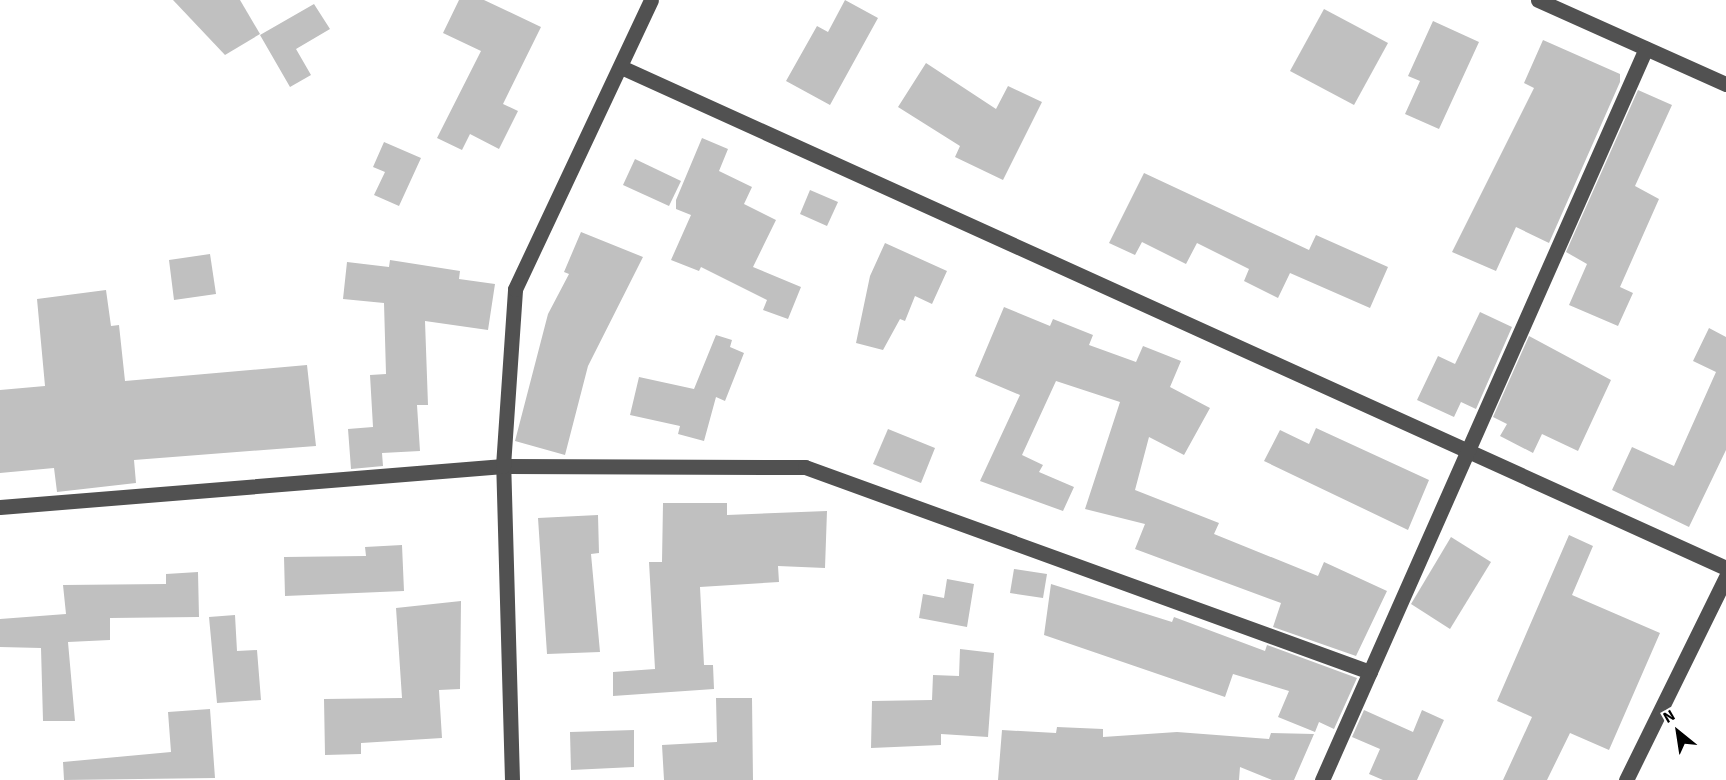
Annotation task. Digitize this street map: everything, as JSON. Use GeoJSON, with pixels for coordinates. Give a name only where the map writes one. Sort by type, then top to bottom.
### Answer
{"type":"FeatureCollection","features":[{"type":"Feature","properties":{"kind":"street"},"geometry":{"type":"LineString","coordinates":[[512,780],[503,466],[515,289],[651,0]]}},
{"type":"Feature","properties":{"kind":"street"},"geometry":{"type":"LineString","coordinates":[[1539,0],[1726,84]]}},
{"type":"Feature","properties":{"kind":"street"},"geometry":{"type":"LineString","coordinates":[[1322,780],[1464,449],[1646,48]]}},
{"type":"Feature","properties":{"kind":"street"},"geometry":{"type":"LineString","coordinates":[[621,67],[1337,396],[1464,449],[1726,568]]}},
{"type":"Feature","properties":{"kind":"street"},"geometry":{"type":"LineString","coordinates":[[0,507],[503,466],[805,466],[1370,672]]}},
{"type":"Feature","properties":{"kind":"street"},"geometry":{"type":"LineString","coordinates":[[1626,780],[1726,577]]}},
{"type":"Feature","properties":{"kind":"building"},"geometry":{"type":"Polygon","coordinates":[[[173,0],[240,0],[260,34],[225,55],[173,0]]]}},
{"type":"Feature","properties":{"kind":"building"},"geometry":{"type":"Polygon","coordinates":[[[459,0],[484,0],[541,27],[503,104],[518,111],[499,149],[470,134],[462,150],[437,138],[481,51],[443,33],[459,0]]]}},
{"type":"Feature","properties":{"kind":"building"},"geometry":{"type":"Polygon","coordinates":[[[845,0],[878,18],[830,105],[786,81],[817,26],[828,32],[845,0]]]}},
{"type":"Feature","properties":{"kind":"building"},"geometry":{"type":"Polygon","coordinates":[[[314,4],[330,29],[296,49],[311,75],[290,87],[260,35],[314,4]]]}},
{"type":"Feature","properties":{"kind":"building"},"geometry":{"type":"Polygon","coordinates":[[[1324,9],[1388,43],[1354,105],[1290,71],[1324,9]]]}},
{"type":"Feature","properties":{"kind":"building"},"geometry":{"type":"Polygon","coordinates":[[[1433,21],[1479,42],[1439,129],[1405,114],[1420,81],[1408,76],[1433,21]]]}},
{"type":"Feature","properties":{"kind":"building"},"geometry":{"type":"Polygon","coordinates":[[[1543,40],[1620,74],[1620,82],[1549,243],[1516,227],[1496,271],[1452,252],[1534,88],[1524,83],[1543,40]]]}},
{"type":"Feature","properties":{"kind":"building"},"geometry":{"type":"Polygon","coordinates":[[[926,63],[996,109],[1008,86],[1042,102],[1003,180],[955,157],[960,146],[898,107],[926,63]]]}},
{"type":"Feature","properties":{"kind":"building"},"geometry":{"type":"Polygon","coordinates":[[[1638,90],[1672,105],[1635,186],[1659,199],[1620,287],[1633,293],[1618,326],[1569,305],[1587,264],[1566,252],[1638,90]]]}},
{"type":"Feature","properties":{"kind":"building"},"geometry":{"type":"Polygon","coordinates":[[[702,138],[728,149],[719,171],[752,187],[744,204],[776,220],[753,267],[801,287],[788,319],[763,310],[767,300],[701,267],[699,271],[671,260],[691,215],[676,209],[676,200],[702,138]]]}},
{"type":"Feature","properties":{"kind":"building"},"geometry":{"type":"Polygon","coordinates":[[[384,142],[421,158],[399,206],[374,195],[385,172],[373,167],[384,142]]]}},
{"type":"Feature","properties":{"kind":"building"},"geometry":{"type":"Polygon","coordinates":[[[635,159],[681,181],[669,206],[623,185],[635,159]]]}},
{"type":"Feature","properties":{"kind":"building"},"geometry":{"type":"Polygon","coordinates":[[[1144,173],[1309,250],[1316,235],[1388,267],[1370,308],[1290,273],[1278,298],[1244,281],[1249,269],[1197,243],[1186,264],[1142,242],[1135,255],[1109,243],[1144,173]]]}},
{"type":"Feature","properties":{"kind":"building"},"geometry":{"type":"Polygon","coordinates":[[[810,190],[838,202],[827,226],[800,214],[810,190]]]}},
{"type":"Feature","properties":{"kind":"building"},"geometry":{"type":"Polygon","coordinates":[[[581,232],[643,257],[588,366],[565,455],[515,441],[548,314],[569,274],[564,272],[581,232]]]}},
{"type":"Feature","properties":{"kind":"building"},"geometry":{"type":"Polygon","coordinates":[[[885,243],[947,271],[932,304],[915,296],[905,321],[900,319],[883,350],[856,343],[870,276],[885,243]]]}},
{"type":"Feature","properties":{"kind":"building"},"geometry":{"type":"Polygon","coordinates":[[[210,254],[216,294],[174,300],[169,260],[210,254]]]}},
{"type":"Feature","properties":{"kind":"building"},"geometry":{"type":"Polygon","coordinates":[[[390,260],[460,271],[459,279],[495,284],[488,330],[425,321],[428,405],[417,405],[420,451],[382,453],[383,466],[351,469],[348,429],[373,427],[370,375],[386,374],[384,303],[343,299],[347,262],[389,267],[390,260]]]}},
{"type":"Feature","properties":{"kind":"building"},"geometry":{"type":"Polygon","coordinates":[[[106,290],[111,326],[119,325],[125,381],[307,365],[316,446],[134,460],[136,483],[57,492],[54,468],[0,473],[0,390],[45,386],[37,299],[106,290]]]}},
{"type":"Feature","properties":{"kind":"building"},"geometry":{"type":"Polygon","coordinates":[[[1004,307],[1050,326],[1053,319],[1093,335],[1089,345],[1136,362],[1143,346],[1181,361],[1170,387],[1210,408],[1184,455],[1149,437],[1135,490],[1219,523],[1214,534],[1318,576],[1324,562],[1387,591],[1356,656],[1273,627],[1281,603],[1135,549],[1145,524],[1085,509],[1120,402],[1056,381],[1022,455],[1043,465],[1039,472],[1074,487],[1063,511],[980,481],[1020,395],[975,376],[1004,307]]]}},
{"type":"Feature","properties":{"kind":"building"},"geometry":{"type":"Polygon","coordinates":[[[1480,312],[1512,327],[1476,409],[1461,402],[1454,417],[1417,400],[1438,356],[1455,364],[1480,312]]]}},
{"type":"Feature","properties":{"kind":"building"},"geometry":{"type":"Polygon","coordinates":[[[1709,328],[1726,337],[1726,450],[1689,527],[1612,490],[1632,447],[1674,466],[1716,372],[1693,361],[1709,328]]]}},
{"type":"Feature","properties":{"kind":"building"},"geometry":{"type":"Polygon","coordinates":[[[716,335],[732,340],[730,347],[744,353],[725,401],[716,397],[704,441],[678,434],[680,426],[630,415],[639,377],[694,389],[716,335]]]}},
{"type":"Feature","properties":{"kind":"building"},"geometry":{"type":"Polygon","coordinates":[[[1529,336],[1611,380],[1578,451],[1542,434],[1533,453],[1500,436],[1507,424],[1493,417],[1529,336]]]}},
{"type":"Feature","properties":{"kind":"building"},"geometry":{"type":"Polygon","coordinates":[[[1316,428],[1429,480],[1408,530],[1264,461],[1280,430],[1309,444],[1316,428]]]}},
{"type":"Feature","properties":{"kind":"building"},"geometry":{"type":"Polygon","coordinates":[[[888,429],[935,448],[921,483],[873,464],[888,429]]]}},
{"type":"Feature","properties":{"kind":"building"},"geometry":{"type":"Polygon","coordinates":[[[663,503],[727,503],[727,515],[827,511],[825,568],[778,566],[779,582],[700,587],[704,665],[713,665],[714,689],[613,696],[613,672],[655,669],[649,562],[662,562],[663,503]]]}},
{"type":"Feature","properties":{"kind":"building"},"geometry":{"type":"Polygon","coordinates":[[[598,515],[599,553],[591,554],[600,652],[547,654],[538,518],[598,515]]]}},
{"type":"Feature","properties":{"kind":"building"},"geometry":{"type":"Polygon","coordinates":[[[1569,535],[1593,546],[1572,595],[1660,633],[1609,750],[1570,733],[1547,780],[1503,780],[1532,717],[1497,701],[1569,535]]]}},
{"type":"Feature","properties":{"kind":"building"},"geometry":{"type":"Polygon","coordinates":[[[1451,537],[1491,562],[1450,629],[1411,604],[1451,537]]]}},
{"type":"Feature","properties":{"kind":"building"},"geometry":{"type":"Polygon","coordinates":[[[402,545],[404,591],[285,596],[284,557],[366,556],[365,547],[402,545]]]}},
{"type":"Feature","properties":{"kind":"building"},"geometry":{"type":"Polygon","coordinates":[[[1014,569],[1047,574],[1043,598],[1010,593],[1014,569]]]}},
{"type":"Feature","properties":{"kind":"building"},"geometry":{"type":"Polygon","coordinates":[[[198,572],[199,617],[110,618],[110,640],[68,642],[75,721],[43,721],[41,648],[0,647],[0,619],[66,614],[63,585],[166,584],[166,574],[198,572]]]}},
{"type":"Feature","properties":{"kind":"building"},"geometry":{"type":"Polygon","coordinates":[[[947,579],[974,584],[967,627],[919,618],[923,594],[944,598],[947,579]]]}},
{"type":"Feature","properties":{"kind":"building"},"geometry":{"type":"Polygon","coordinates":[[[1051,584],[1172,622],[1174,617],[1265,651],[1267,645],[1357,678],[1334,729],[1319,722],[1315,732],[1278,717],[1289,691],[1233,674],[1225,697],[1044,635],[1051,584]]]}},
{"type":"Feature","properties":{"kind":"building"},"geometry":{"type":"Polygon","coordinates":[[[461,601],[460,689],[439,690],[442,738],[361,743],[361,754],[325,755],[324,699],[402,698],[396,608],[461,601]]]}},
{"type":"Feature","properties":{"kind":"building"},"geometry":{"type":"Polygon","coordinates":[[[235,615],[237,651],[257,650],[261,700],[217,703],[209,617],[235,615]]]}},
{"type":"Feature","properties":{"kind":"building"},"geometry":{"type":"Polygon","coordinates":[[[960,649],[994,653],[988,737],[941,734],[941,745],[871,748],[872,701],[932,700],[933,675],[959,676],[960,649]]]}},
{"type":"Feature","properties":{"kind":"building"},"geometry":{"type":"Polygon","coordinates":[[[716,698],[752,698],[753,780],[664,780],[662,745],[717,742],[716,698]]]}},
{"type":"Feature","properties":{"kind":"building"},"geometry":{"type":"Polygon","coordinates":[[[210,709],[215,778],[64,780],[63,762],[171,752],[168,712],[210,709]]]}},
{"type":"Feature","properties":{"kind":"building"},"geometry":{"type":"Polygon","coordinates":[[[1364,710],[1413,732],[1422,710],[1444,720],[1417,780],[1383,780],[1369,774],[1380,749],[1352,737],[1364,710]]]}},
{"type":"Feature","properties":{"kind":"building"},"geometry":{"type":"Polygon","coordinates":[[[1057,727],[1103,729],[1103,737],[1177,732],[1269,739],[1271,733],[1314,734],[1294,780],[1272,780],[1240,767],[1239,780],[998,780],[1002,730],[1056,733],[1057,727]]]}},
{"type":"Feature","properties":{"kind":"building"},"geometry":{"type":"Polygon","coordinates":[[[634,730],[634,767],[571,770],[570,732],[634,730]]]}}]}
